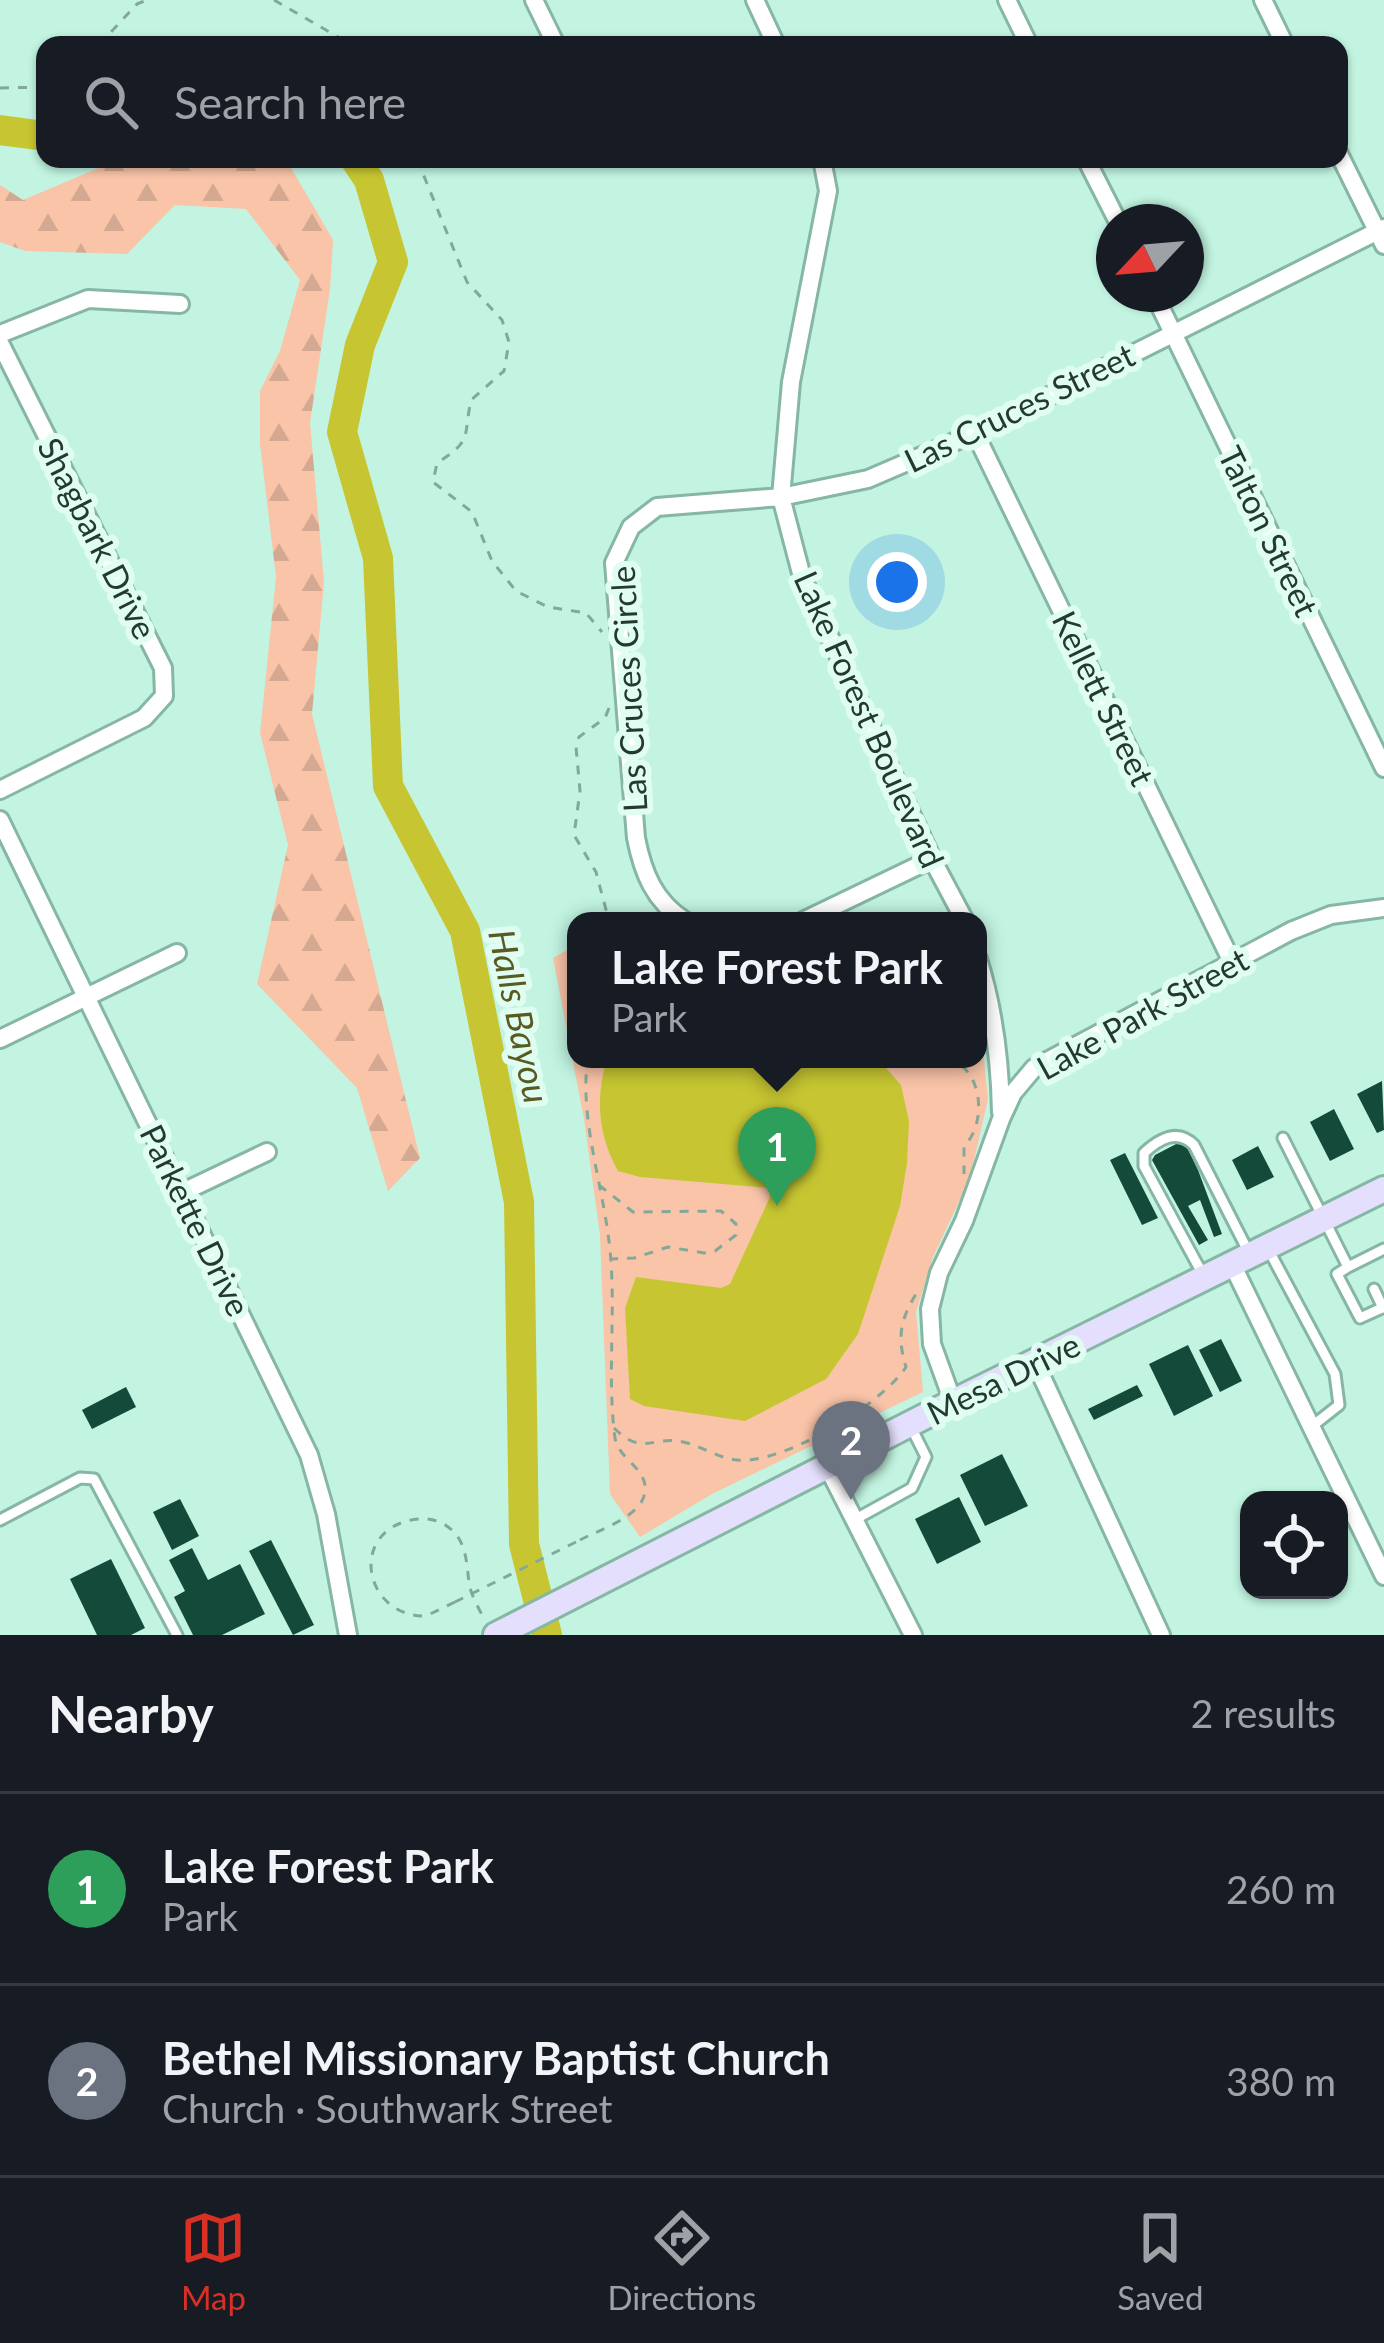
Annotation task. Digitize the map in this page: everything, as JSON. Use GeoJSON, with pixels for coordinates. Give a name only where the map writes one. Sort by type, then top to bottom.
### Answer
{"type":"FeatureCollection","features":[{"type":"Feature","properties":{"kind":"main road","name":"Mesa Drive"},"geometry":{"type":"LineString","coordinates":[[493,1635],[1384,1189]]}},
{"type":"Feature","properties":{"kind":"street"},"geometry":{"type":"LineString","coordinates":[[534,0],[552,36]]}},
{"type":"Feature","properties":{"kind":"street"},"geometry":{"type":"LineString","coordinates":[[755,0],[768,36]]}},
{"type":"Feature","properties":{"kind":"street"},"geometry":{"type":"LineString","coordinates":[[1007,0],[1025,36]]}},
{"type":"Feature","properties":{"kind":"street"},"geometry":{"type":"LineString","coordinates":[[1263,0],[1281,36]]}},
{"type":"Feature","properties":{"kind":"street","name":"Lake Forest Boulevard"},"geometry":{"type":"LineString","coordinates":[[824,168],[828,191],[791,382],[781,497],[802,577],[960,912]]}},
{"type":"Feature","properties":{"kind":"street"},"geometry":{"type":"LineString","coordinates":[[1091,168],[1109,204]]}},
{"type":"Feature","properties":{"kind":"street"},"geometry":{"type":"LineString","coordinates":[[1347,168],[1382,234]]}},
{"type":"Feature","properties":{"kind":"street","name":"Las Cruces Street"},"geometry":{"type":"LineString","coordinates":[[781,497],[868,479],[975,434],[1173,332],[1382,234]]}},
{"type":"Feature","properties":{"kind":"street"},"geometry":{"type":"LineString","coordinates":[[0,334],[88,299],[180,304]]}},
{"type":"Feature","properties":{"kind":"street","name":"Talton Street"},"geometry":{"type":"LineString","coordinates":[[1163,312],[1384,767]]}},
{"type":"Feature","properties":{"kind":"street","name":"Shagbark Drive"},"geometry":{"type":"LineString","coordinates":[[0,343],[164,668],[164,696],[144,718],[0,790]]}},
{"type":"Feature","properties":{"kind":"street","name":"Kellett Street"},"geometry":{"type":"LineString","coordinates":[[975,434],[1232,962]]}},
{"type":"Feature","properties":{"kind":"street","name":"Las Cruces Circle"},"geometry":{"type":"LineString","coordinates":[[672,912],[662,905],[639,852],[614,563],[631,527],[657,507],[781,497]]}},
{"type":"Feature","properties":{"kind":"street","name":"Parkette Drive"},"geometry":{"type":"LineString","coordinates":[[0,820],[309,1455],[326,1514],[348,1635]]}},
{"type":"Feature","properties":{"kind":"street"},"geometry":{"type":"LineString","coordinates":[[822,912],[932,859]]}},
{"type":"Feature","properties":{"kind":"street","name":"Lake Park Street"},"geometry":{"type":"LineString","coordinates":[[953,1402],[932,1344],[930,1309],[939,1273],[964,1221],[1001,1118],[1034,1067],[1331,915],[1384,908]]}},
{"type":"Feature","properties":{"kind":"street"},"geometry":{"type":"LineString","coordinates":[[0,1039],[177,952]]}},
{"type":"Feature","properties":{"kind":"street"},"geometry":{"type":"LineString","coordinates":[[987,988],[1000,1065],[1001,1118]]}},
{"type":"Feature","properties":{"kind":"street"},"geometry":{"type":"LineString","coordinates":[[183,1192],[267,1152]]}},
{"type":"Feature","properties":{"kind":"street"},"geometry":{"type":"LineString","coordinates":[[1250,1256],[1311,1426],[1384,1576]]}},
{"type":"Feature","properties":{"kind":"street"},"geometry":{"type":"LineString","coordinates":[[1035,1362],[1161,1635]]}},
{"type":"Feature","properties":{"kind":"street"},"geometry":{"type":"LineString","coordinates":[[827,1466],[913,1635]]}},
{"type":"Feature","properties":{"kind":"lane"},"geometry":{"type":"LineString","coordinates":[[1205,1278],[1144,1166],[1144,1153],[1172,1135],[1194,1144],[1250,1256],[1335,1374],[1339,1405],[1311,1426]]}},
{"type":"Feature","properties":{"kind":"lane"},"geometry":{"type":"LineString","coordinates":[[1283,1138],[1348,1267]]}},
{"type":"Feature","properties":{"kind":"lane"},"geometry":{"type":"LineString","coordinates":[[1374,1289],[1383,1308],[1360,1318],[1337,1274],[1382,1253]]}},
{"type":"Feature","properties":{"kind":"lane"},"geometry":{"type":"LineString","coordinates":[[854,1520],[913,1488],[926,1457],[909,1424]]}},
{"type":"Feature","properties":{"kind":"lane"},"geometry":{"type":"LineString","coordinates":[[0,1520],[80,1478],[94,1479],[177,1635]]}},
{"type":"Feature","properties":{"kind":"path"},"geometry":{"type":"LineString","coordinates":[[107,36],[137,4],[147,0]]}},
{"type":"Feature","properties":{"kind":"path"},"geometry":{"type":"LineString","coordinates":[[274,0],[336,36]]}},
{"type":"Feature","properties":{"kind":"path"},"geometry":{"type":"LineString","coordinates":[[0,88],[36,87]]}},
{"type":"Feature","properties":{"kind":"path"},"geometry":{"type":"LineString","coordinates":[[421,168],[467,282],[502,320],[509,342],[504,371],[471,400],[470,429],[464,443],[436,464],[434,482],[472,512],[492,561],[516,591],[548,607],[586,613],[602,629],[604,643]]}},
{"type":"Feature","properties":{"kind":"path"},"geometry":{"type":"LineString","coordinates":[[607,912],[596,872],[574,835],[580,791],[578,737],[609,710]]}},
{"type":"Feature","properties":{"kind":"path"},"geometry":{"type":"LineString","coordinates":[[493,1635],[472,1593],[466,1554],[448,1526],[423,1518],[391,1524],[375,1542],[370,1560],[374,1586],[391,1607],[426,1616],[455,1602],[472,1593],[580,1540],[640,1505],[643,1477],[616,1447],[608,1232],[598,1184],[590,1068]]}},
{"type":"Feature","properties":{"kind":"path"},"geometry":{"type":"LineString","coordinates":[[964,1068],[980,1103],[971,1140],[964,1146],[965,1178]]}},
{"type":"Feature","properties":{"kind":"path"},"geometry":{"type":"LineString","coordinates":[[598,1184],[633,1212],[721,1210],[736,1224],[736,1235],[715,1251],[668,1246],[634,1258],[609,1259]]}},
{"type":"Feature","properties":{"kind":"path"},"geometry":{"type":"LineString","coordinates":[[614,1428],[628,1442],[682,1442],[741,1461],[772,1456],[874,1402],[893,1386],[906,1367],[898,1343],[904,1314],[916,1293]]}},
{"type":"Feature","properties":{"kind":"green space"},"geometry":{"type":"Polygon","coordinates":[[[99,168],[291,168],[333,240],[310,423],[324,582],[312,714],[420,1158],[388,1191],[357,1088],[257,984],[288,845],[260,733],[276,577],[260,444],[260,391],[280,351],[300,280],[246,209],[175,205],[127,254],[25,251],[0,242],[0,185],[23,200],[99,168]]]}},
{"type":"Feature","properties":{"kind":"green space"},"geometry":{"type":"Polygon","coordinates":[[[567,950],[567,1031],[553,958],[567,950]]]}},
{"type":"Feature","properties":{"kind":"green space"},"geometry":{"type":"Polygon","coordinates":[[[574,1068],[985,1068],[988,1099],[970,1178],[933,1257],[916,1312],[923,1392],[712,1494],[640,1537],[610,1494],[600,1235],[574,1068]]]}},
{"type":"Feature","properties":{"kind":"shaded area"},"geometry":{"type":"Polygon","coordinates":[[[605,1068],[886,1068],[901,1085],[909,1121],[900,1206],[858,1334],[826,1379],[745,1421],[644,1406],[630,1399],[625,1308],[636,1277],[721,1288],[730,1284],[770,1197],[769,1188],[618,1171],[600,1116],[605,1068]]]}},
{"type":"Feature","properties":{"kind":"building"},"geometry":{"type":"Polygon","coordinates":[[[1382,1081],[1384,1130],[1377,1133],[1357,1094],[1382,1081]]]}},
{"type":"Feature","properties":{"kind":"building"},"geometry":{"type":"Polygon","coordinates":[[[1334,1109],[1354,1149],[1330,1161],[1310,1122],[1334,1109]]]}},
{"type":"Feature","properties":{"kind":"building"},"geometry":{"type":"Polygon","coordinates":[[[1185,1143],[1198,1170],[1222,1234],[1214,1237],[1200,1200],[1188,1206],[1208,1240],[1199,1245],[1152,1160],[1185,1143]]]}},
{"type":"Feature","properties":{"kind":"building"},"geometry":{"type":"Polygon","coordinates":[[[1258,1146],[1274,1177],[1247,1190],[1232,1160],[1258,1146]]]}},
{"type":"Feature","properties":{"kind":"building"},"geometry":{"type":"Polygon","coordinates":[[[1125,1153],[1158,1218],[1142,1225],[1110,1160],[1125,1153]]]}},
{"type":"Feature","properties":{"kind":"building"},"geometry":{"type":"Polygon","coordinates":[[[1221,1339],[1242,1381],[1220,1392],[1199,1350],[1221,1339]]]}},
{"type":"Feature","properties":{"kind":"building"},"geometry":{"type":"Polygon","coordinates":[[[1188,1345],[1213,1396],[1174,1416],[1149,1364],[1188,1345]]]}},
{"type":"Feature","properties":{"kind":"building"},"geometry":{"type":"Polygon","coordinates":[[[1137,1385],[1143,1396],[1094,1420],[1088,1409],[1137,1385]]]}},
{"type":"Feature","properties":{"kind":"building"},"geometry":{"type":"Polygon","coordinates":[[[126,1387],[136,1407],[92,1429],[82,1410],[126,1387]]]}},
{"type":"Feature","properties":{"kind":"building"},"geometry":{"type":"Polygon","coordinates":[[[1002,1454],[1028,1506],[985,1526],[960,1475],[1002,1454]]]}},
{"type":"Feature","properties":{"kind":"building"},"geometry":{"type":"Polygon","coordinates":[[[959,1497],[981,1542],[937,1564],[915,1519],[959,1497]]]}},
{"type":"Feature","properties":{"kind":"building"},"geometry":{"type":"Polygon","coordinates":[[[180,1499],[199,1536],[172,1550],[153,1512],[180,1499]]]}},
{"type":"Feature","properties":{"kind":"building"},"geometry":{"type":"Polygon","coordinates":[[[271,1540],[314,1625],[293,1635],[249,1551],[271,1540]]]}},
{"type":"Feature","properties":{"kind":"building"},"geometry":{"type":"Polygon","coordinates":[[[192,1548],[208,1580],[240,1564],[265,1614],[222,1635],[193,1635],[174,1597],[185,1591],[169,1560],[192,1548]]]}},
{"type":"Feature","properties":{"kind":"building"},"geometry":{"type":"Polygon","coordinates":[[[111,1559],[145,1628],[131,1635],[97,1635],[70,1579],[111,1559]]]}},
{"type":"Feature","properties":{"kind":"waterway","name":"Halls Bayou"},"geometry":{"type":"LineString","coordinates":[[0,130],[36,135]]}},
{"type":"Feature","properties":{"kind":"waterway","name":"Halls Bayou"},"geometry":{"type":"LineString","coordinates":[[361,168],[369,180],[393,262],[360,345],[342,432],[378,558],[388,786],[465,931],[519,1202],[524,1544],[547,1635]]}},
{"type":"Feature","properties":{"kind":"place","name":"Lake Forest Park"},"geometry":{"type":"Point","coordinates":[777,1206]}},
{"type":"Feature","properties":{"kind":"place","name":"Bethel Missionary Baptist Church"},"geometry":{"type":"Point","coordinates":[851,1500]}}]}
